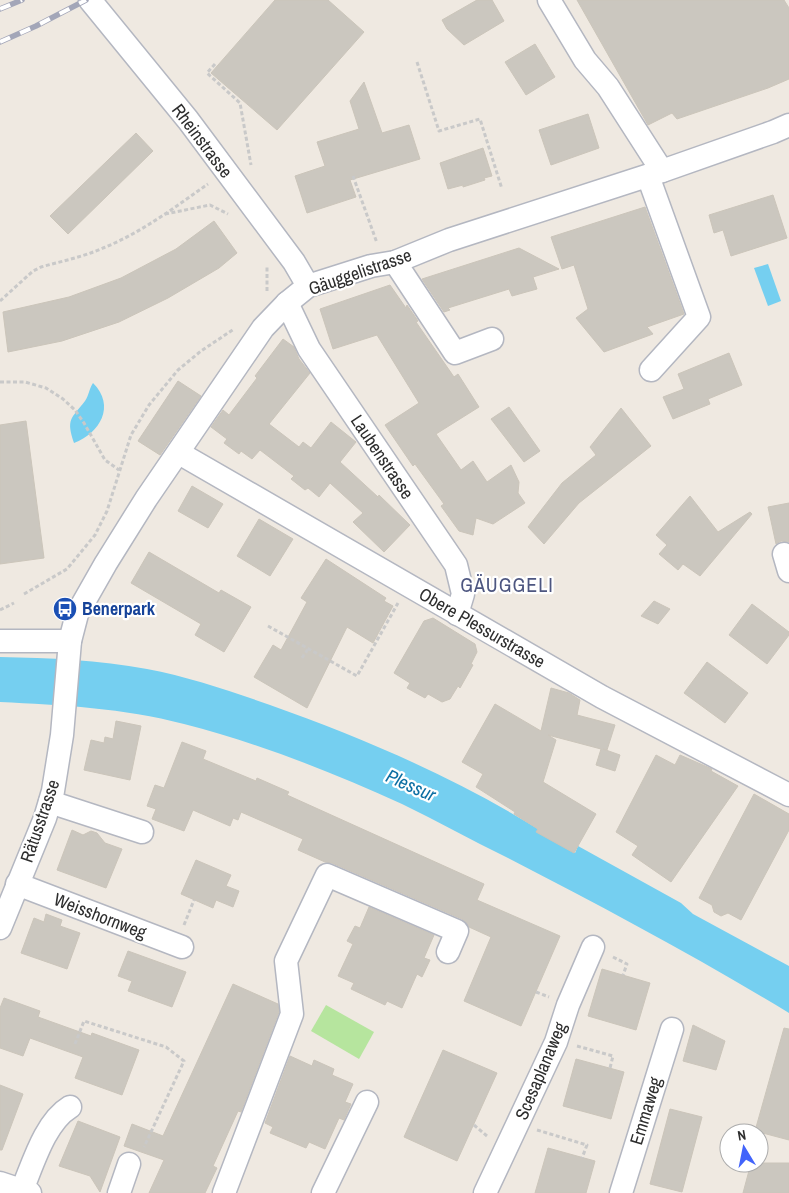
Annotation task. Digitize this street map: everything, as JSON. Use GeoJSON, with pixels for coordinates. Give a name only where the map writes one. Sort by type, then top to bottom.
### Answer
{"type":"FeatureCollection","features":[{"type":"Feature","properties":{"kind":"street","name":"Rheinstrasse"},"geometry":{"type":"LineString","coordinates":[[90,0],[188,120],[294,262],[308,286]]}},
{"type":"Feature","properties":{"kind":"street"},"geometry":{"type":"LineString","coordinates":[[553,2],[585,60],[608,87],[655,173],[699,317],[651,370]]}},
{"type":"Feature","properties":{"kind":"street","name":"Gäuggelistrasse"},"geometry":{"type":"LineString","coordinates":[[70,646],[77,614],[146,499],[263,328],[287,303],[308,286],[371,266],[387,257],[450,240],[655,173],[789,125]]}},
{"type":"Feature","properties":{"kind":"street"},"geometry":{"type":"LineString","coordinates":[[387,257],[455,353],[492,339]]}},
{"type":"Feature","properties":{"kind":"street","name":"Laubenstrasse"},"geometry":{"type":"LineString","coordinates":[[287,303],[309,349],[456,565],[463,594],[457,614]]}},
{"type":"Feature","properties":{"kind":"street","name":"Obere Plessurstrasse"},"geometry":{"type":"LineString","coordinates":[[179,453],[602,697],[789,795]]}},
{"type":"Feature","properties":{"kind":"street"},"geometry":{"type":"LineString","coordinates":[[0,641],[70,646]]}},
{"type":"Feature","properties":{"kind":"street","name":"Rätusstrasse"},"geometry":{"type":"LineString","coordinates":[[0,928],[50,802],[60,756],[70,646]]}},
{"type":"Feature","properties":{"kind":"street"},"geometry":{"type":"LineString","coordinates":[[50,802],[142,832]]}},
{"type":"Feature","properties":{"kind":"street"},"geometry":{"type":"LineString","coordinates":[[224,1193],[292,1014],[286,961],[326,874],[457,931],[448,952]]}},
{"type":"Feature","properties":{"kind":"street","name":"Weisshornweg"},"geometry":{"type":"LineString","coordinates":[[17,884],[182,947]]}},
{"type":"Feature","properties":{"kind":"street","name":"Scesaplanaweg"},"geometry":{"type":"LineString","coordinates":[[485,1193],[557,1040],[568,1005],[593,946]]}},
{"type":"Feature","properties":{"kind":"street","name":"Emmaweg"},"geometry":{"type":"LineString","coordinates":[[621,1193],[672,1029]]}},
{"type":"Feature","properties":{"kind":"street"},"geometry":{"type":"LineString","coordinates":[[323,1193],[368,1102]]}},
{"type":"Feature","properties":{"kind":"street"},"geometry":{"type":"LineString","coordinates":[[0,1183],[26,1192],[50,1124],[60,1113],[70,1107]]}},
{"type":"Feature","properties":{"kind":"street"},"geometry":{"type":"LineString","coordinates":[[119,1193],[129,1164]]}},
{"type":"Feature","properties":{"kind":"path"},"geometry":{"type":"LineString","coordinates":[[417,62],[439,131],[480,119],[502,190]]}},
{"type":"Feature","properties":{"kind":"path"},"geometry":{"type":"LineString","coordinates":[[215,64],[207,73],[240,103],[252,172]]}},
{"type":"Feature","properties":{"kind":"path"},"geometry":{"type":"LineString","coordinates":[[353,176],[387,257]]}},
{"type":"Feature","properties":{"kind":"path"},"geometry":{"type":"LineString","coordinates":[[0,301],[33,271],[104,248],[165,214],[213,180]]}},
{"type":"Feature","properties":{"kind":"path"},"geometry":{"type":"LineString","coordinates":[[165,214],[210,205],[226,212],[233,219]]}},
{"type":"Feature","properties":{"kind":"path"},"geometry":{"type":"LineString","coordinates":[[267,262],[267,293]]}},
{"type":"Feature","properties":{"kind":"path"},"geometry":{"type":"LineString","coordinates":[[268,284],[273,279]]}},
{"type":"Feature","properties":{"kind":"path"},"geometry":{"type":"LineString","coordinates":[[24,594],[66,569],[95,535],[107,511],[131,435],[149,405],[178,370],[201,351],[237,327]]}},
{"type":"Feature","properties":{"kind":"path"},"geometry":{"type":"LineString","coordinates":[[0,382],[25,382],[46,388],[76,410],[106,460],[119,470]]}},
{"type":"Feature","properties":{"kind":"path"},"geometry":{"type":"LineString","coordinates":[[268,626],[357,676],[408,586]]}},
{"type":"Feature","properties":{"kind":"path"},"geometry":{"type":"LineString","coordinates":[[0,610],[14,602]]}},
{"type":"Feature","properties":{"kind":"path"},"geometry":{"type":"LineString","coordinates":[[302,658],[308,649]]}},
{"type":"Feature","properties":{"kind":"path"},"geometry":{"type":"LineString","coordinates":[[75,1044],[84,1022],[166,1047],[184,1061],[157,1123],[139,1157],[129,1164]]}},
{"type":"Feature","properties":{"kind":"path"},"geometry":{"type":"LineString","coordinates":[[557,1040],[613,1056],[610,1068]]}},
{"type":"Feature","properties":{"kind":"path"},"geometry":{"type":"LineString","coordinates":[[518,1124],[587,1145],[582,1158]]}},
{"type":"Feature","properties":{"kind":"green space"},"geometry":{"type":"Polygon","coordinates":[[[326,1005],[374,1032],[359,1059],[311,1031],[326,1005]]]}},
{"type":"Feature","properties":{"kind":"water"},"geometry":{"type":"Polygon","coordinates":[[[768,264],[781,301],[768,306],[754,268],[768,264]]]}},
{"type":"Feature","properties":{"kind":"water"},"geometry":{"type":"Polygon","coordinates":[[[93,383],[100,392],[103,401],[102,418],[98,426],[91,433],[74,443],[70,429],[71,420],[85,401],[93,383]]]}},
{"type":"Feature","properties":{"kind":"water","name":"Plessur"},"geometry":{"type":"Polygon","coordinates":[[[0,657],[111,663],[178,676],[270,705],[374,745],[474,792],[538,829],[537,832],[575,853],[578,846],[681,903],[693,914],[789,966],[789,1013],[684,952],[542,875],[402,804],[322,770],[239,740],[184,724],[138,714],[46,704],[0,702],[0,657]]]}},
{"type":"Feature","properties":{"kind":"building"},"geometry":{"type":"Polygon","coordinates":[[[275,0],[328,0],[364,32],[277,130],[211,73],[275,0]]]}},
{"type":"Feature","properties":{"kind":"building"},"geometry":{"type":"Polygon","coordinates":[[[477,0],[492,0],[504,21],[464,45],[447,29],[442,20],[477,0]]]}},
{"type":"Feature","properties":{"kind":"building"},"geometry":{"type":"Polygon","coordinates":[[[577,0],[784,0],[789,8],[789,79],[677,119],[672,113],[648,125],[577,0]]]}},
{"type":"Feature","properties":{"kind":"building"},"geometry":{"type":"Polygon","coordinates":[[[535,44],[555,77],[526,95],[505,62],[535,44]]]}},
{"type":"Feature","properties":{"kind":"building"},"geometry":{"type":"Polygon","coordinates":[[[364,82],[382,133],[409,125],[420,159],[350,180],[356,197],[307,213],[295,176],[325,166],[317,142],[359,129],[350,101],[364,82]]]}},
{"type":"Feature","properties":{"kind":"building"},"geometry":{"type":"Polygon","coordinates":[[[588,114],[599,148],[551,165],[539,130],[588,114]]]}},
{"type":"Feature","properties":{"kind":"building"},"geometry":{"type":"Polygon","coordinates":[[[136,133],[153,151],[68,234],[50,216],[136,133]]]}},
{"type":"Feature","properties":{"kind":"building"},"geometry":{"type":"Polygon","coordinates":[[[483,148],[492,176],[463,187],[463,185],[448,189],[440,163],[483,148]]]}},
{"type":"Feature","properties":{"kind":"building"},"geometry":{"type":"Polygon","coordinates":[[[773,195],[787,238],[731,256],[723,230],[714,233],[709,215],[773,195]]]}},
{"type":"Feature","properties":{"kind":"building"},"geometry":{"type":"Polygon","coordinates":[[[645,207],[684,314],[647,327],[653,334],[604,352],[576,318],[588,309],[574,265],[562,269],[551,237],[645,207]]]}},
{"type":"Feature","properties":{"kind":"building"},"geometry":{"type":"Polygon","coordinates":[[[214,221],[237,253],[219,268],[168,298],[119,322],[62,341],[8,352],[3,312],[69,297],[121,278],[176,249],[214,221]]]}},
{"type":"Feature","properties":{"kind":"building"},"geometry":{"type":"Polygon","coordinates":[[[519,248],[559,269],[533,277],[537,289],[512,296],[509,289],[448,308],[450,310],[444,312],[422,279],[519,248]]]}},
{"type":"Feature","properties":{"kind":"building"},"geometry":{"type":"Polygon","coordinates":[[[390,285],[406,308],[407,305],[418,321],[416,322],[454,377],[458,374],[479,407],[436,434],[461,470],[473,461],[487,482],[511,465],[519,482],[518,493],[525,503],[493,524],[476,518],[473,535],[459,531],[441,506],[444,504],[415,464],[413,466],[385,425],[419,403],[377,335],[333,349],[320,309],[390,285]]]}},
{"type":"Feature","properties":{"kind":"building"},"geometry":{"type":"Polygon","coordinates":[[[283,339],[294,347],[299,359],[310,373],[269,424],[299,447],[303,442],[311,448],[331,422],[356,442],[340,462],[378,497],[379,495],[410,525],[384,552],[353,522],[363,513],[330,483],[319,497],[308,488],[305,490],[291,479],[294,476],[260,450],[252,459],[241,451],[239,454],[224,443],[227,439],[211,427],[223,410],[229,415],[283,339]]]}},
{"type":"Feature","properties":{"kind":"building"},"geometry":{"type":"Polygon","coordinates":[[[729,353],[742,385],[708,399],[710,404],[673,419],[663,397],[684,389],[678,374],[729,353]]]}},
{"type":"Feature","properties":{"kind":"building"},"geometry":{"type":"Polygon","coordinates":[[[178,381],[201,396],[160,455],[138,441],[178,381]]]}},
{"type":"Feature","properties":{"kind":"building"},"geometry":{"type":"Polygon","coordinates":[[[509,407],[540,451],[524,462],[491,419],[509,407]]]}},
{"type":"Feature","properties":{"kind":"building"},"geometry":{"type":"Polygon","coordinates":[[[621,408],[651,446],[579,503],[544,544],[528,527],[562,483],[596,455],[590,447],[621,408]]]}},
{"type":"Feature","properties":{"kind":"building"},"geometry":{"type":"Polygon","coordinates":[[[26,421],[44,558],[0,564],[0,425],[26,421]]]}},
{"type":"Feature","properties":{"kind":"building"},"geometry":{"type":"Polygon","coordinates":[[[192,486],[223,504],[208,528],[178,511],[192,486]]]}},
{"type":"Feature","properties":{"kind":"building"},"geometry":{"type":"Polygon","coordinates":[[[690,496],[718,532],[750,512],[752,514],[700,576],[683,564],[678,570],[659,554],[667,545],[656,535],[690,496]]]}},
{"type":"Feature","properties":{"kind":"building"},"geometry":{"type":"Polygon","coordinates":[[[789,503],[789,542],[781,541],[776,544],[768,507],[789,503]]]}},
{"type":"Feature","properties":{"kind":"building"},"geometry":{"type":"Polygon","coordinates":[[[259,519],[293,539],[270,576],[237,556],[259,519]]]}},
{"type":"Feature","properties":{"kind":"building"},"geometry":{"type":"Polygon","coordinates":[[[149,552],[219,593],[221,590],[251,607],[224,652],[195,635],[201,624],[131,583],[149,552]]]}},
{"type":"Feature","properties":{"kind":"building"},"geometry":{"type":"Polygon","coordinates":[[[326,559],[386,598],[384,601],[393,606],[373,643],[347,627],[307,708],[254,677],[273,645],[281,650],[307,602],[301,598],[326,559]]]}},
{"type":"Feature","properties":{"kind":"building"},"geometry":{"type":"Polygon","coordinates":[[[654,601],[670,609],[658,624],[641,616],[654,601]]]}},
{"type":"Feature","properties":{"kind":"building"},"geometry":{"type":"Polygon","coordinates":[[[752,604],[789,632],[789,635],[767,664],[729,635],[752,604]]]}},
{"type":"Feature","properties":{"kind":"building"},"geometry":{"type":"Polygon","coordinates":[[[433,618],[475,644],[477,652],[471,664],[473,665],[460,688],[458,686],[450,699],[442,702],[428,694],[425,698],[407,688],[410,683],[394,673],[424,621],[433,618]]]}},
{"type":"Feature","properties":{"kind":"building"},"geometry":{"type":"Polygon","coordinates":[[[707,662],[748,693],[725,723],[684,693],[707,662]]]}},
{"type":"Feature","properties":{"kind":"building"},"geometry":{"type":"Polygon","coordinates":[[[551,688],[569,693],[580,700],[577,715],[615,725],[607,750],[603,749],[620,755],[615,771],[596,765],[601,749],[548,735],[556,740],[543,782],[596,814],[574,853],[536,832],[538,829],[476,787],[483,774],[462,762],[495,704],[541,731],[551,688]]]}},
{"type":"Feature","properties":{"kind":"building"},"geometry":{"type":"Polygon","coordinates":[[[116,721],[141,726],[130,780],[84,770],[91,740],[104,743],[105,737],[113,739],[116,721]]]}},
{"type":"Feature","properties":{"kind":"building"},"geometry":{"type":"Polygon","coordinates":[[[182,742],[206,751],[203,759],[256,781],[257,778],[289,792],[287,795],[484,884],[477,900],[560,936],[521,1026],[464,1001],[491,937],[469,927],[462,919],[298,850],[303,839],[241,812],[238,820],[233,818],[230,826],[193,810],[184,831],[152,819],[156,809],[147,806],[155,785],[164,788],[182,742]]]}},
{"type":"Feature","properties":{"kind":"building"},"geometry":{"type":"Polygon","coordinates":[[[656,755],[675,765],[680,755],[712,769],[711,771],[738,786],[671,882],[632,855],[638,846],[616,832],[656,755]]]}},
{"type":"Feature","properties":{"kind":"building"},"geometry":{"type":"Polygon","coordinates":[[[754,794],[789,814],[789,830],[741,920],[728,913],[721,916],[714,912],[712,905],[699,898],[754,794]]]}},
{"type":"Feature","properties":{"kind":"building"},"geometry":{"type":"Polygon","coordinates":[[[72,830],[83,835],[91,831],[97,833],[105,843],[122,849],[106,888],[57,870],[72,830]]]}},
{"type":"Feature","properties":{"kind":"building"},"geometry":{"type":"Polygon","coordinates":[[[196,860],[231,875],[226,886],[239,891],[233,907],[216,900],[213,908],[181,894],[196,860]]]}},
{"type":"Feature","properties":{"kind":"building"},"geometry":{"type":"Polygon","coordinates":[[[369,907],[434,935],[424,958],[430,960],[422,977],[417,974],[402,1008],[387,1001],[385,1005],[351,989],[354,983],[338,976],[353,944],[347,941],[355,926],[360,928],[369,907]]]}},
{"type":"Feature","properties":{"kind":"building"},"geometry":{"type":"Polygon","coordinates":[[[46,914],[62,920],[60,926],[80,933],[67,969],[21,953],[34,918],[44,922],[46,914]]]}},
{"type":"Feature","properties":{"kind":"building"},"geometry":{"type":"Polygon","coordinates":[[[128,951],[186,972],[172,1007],[128,991],[132,981],[118,976],[128,951]]]}},
{"type":"Feature","properties":{"kind":"building"},"geometry":{"type":"Polygon","coordinates":[[[602,969],[650,983],[636,1030],[588,1016],[602,969]]]}},
{"type":"Feature","properties":{"kind":"building"},"geometry":{"type":"Polygon","coordinates":[[[233,984],[278,1004],[279,1012],[241,1112],[238,1111],[213,1166],[217,1168],[205,1193],[149,1193],[164,1160],[124,1146],[132,1124],[163,1136],[233,984]]]}},
{"type":"Feature","properties":{"kind":"building"},"geometry":{"type":"Polygon","coordinates":[[[4,998],[40,1011],[38,1017],[91,1036],[92,1033],[139,1050],[122,1095],[75,1078],[83,1057],[30,1038],[23,1056],[0,1048],[0,1008],[4,998]]]}},
{"type":"Feature","properties":{"kind":"building"},"geometry":{"type":"Polygon","coordinates":[[[693,1025],[725,1041],[716,1070],[683,1061],[693,1025]]]}},
{"type":"Feature","properties":{"kind":"building"},"geometry":{"type":"Polygon","coordinates":[[[784,1028],[789,1029],[789,1140],[769,1135],[769,1123],[757,1123],[784,1028]]]}},
{"type":"Feature","properties":{"kind":"building"},"geometry":{"type":"Polygon","coordinates":[[[443,1050],[497,1073],[457,1161],[404,1137],[443,1050]]]}},
{"type":"Feature","properties":{"kind":"building"},"geometry":{"type":"Polygon","coordinates":[[[290,1056],[312,1066],[314,1060],[334,1069],[332,1075],[353,1084],[345,1102],[351,1104],[344,1120],[339,1118],[325,1149],[309,1142],[306,1148],[270,1133],[273,1127],[265,1123],[290,1056]]]}},
{"type":"Feature","properties":{"kind":"building"},"geometry":{"type":"Polygon","coordinates":[[[576,1059],[624,1072],[611,1119],[563,1106],[576,1059]]]}},
{"type":"Feature","properties":{"kind":"building"},"geometry":{"type":"Polygon","coordinates":[[[0,1085],[23,1094],[2,1150],[0,1150],[0,1085]]]}},
{"type":"Feature","properties":{"kind":"building"},"geometry":{"type":"Polygon","coordinates":[[[670,1109],[702,1117],[682,1192],[650,1184],[670,1109]]]}},
{"type":"Feature","properties":{"kind":"building"},"geometry":{"type":"Polygon","coordinates":[[[78,1121],[120,1137],[100,1192],[90,1176],[59,1166],[78,1121]]]}},
{"type":"Feature","properties":{"kind":"building"},"geometry":{"type":"Polygon","coordinates":[[[548,1148],[595,1161],[586,1193],[535,1193],[548,1148]]]}},
{"type":"Feature","properties":{"kind":"building"},"geometry":{"type":"Polygon","coordinates":[[[769,1163],[789,1163],[789,1193],[743,1193],[748,1173],[769,1173],[769,1163]]]}},
{"type":"Feature","properties":{"kind":"railway"},"geometry":{"type":"LineString","coordinates":[[0,9],[22,0]]}},
{"type":"Feature","properties":{"kind":"railway"},"geometry":{"type":"LineString","coordinates":[[0,42],[86,0]]}},
{"type":"Feature","properties":{"kind":"place","name":"Benerpark"},"geometry":{"type":"Point","coordinates":[65,609]}},
{"type":"Feature","properties":{"kind":"district","name":"GÄUGGELI"},"geometry":{"type":"Point","coordinates":[507,585]}}]}
